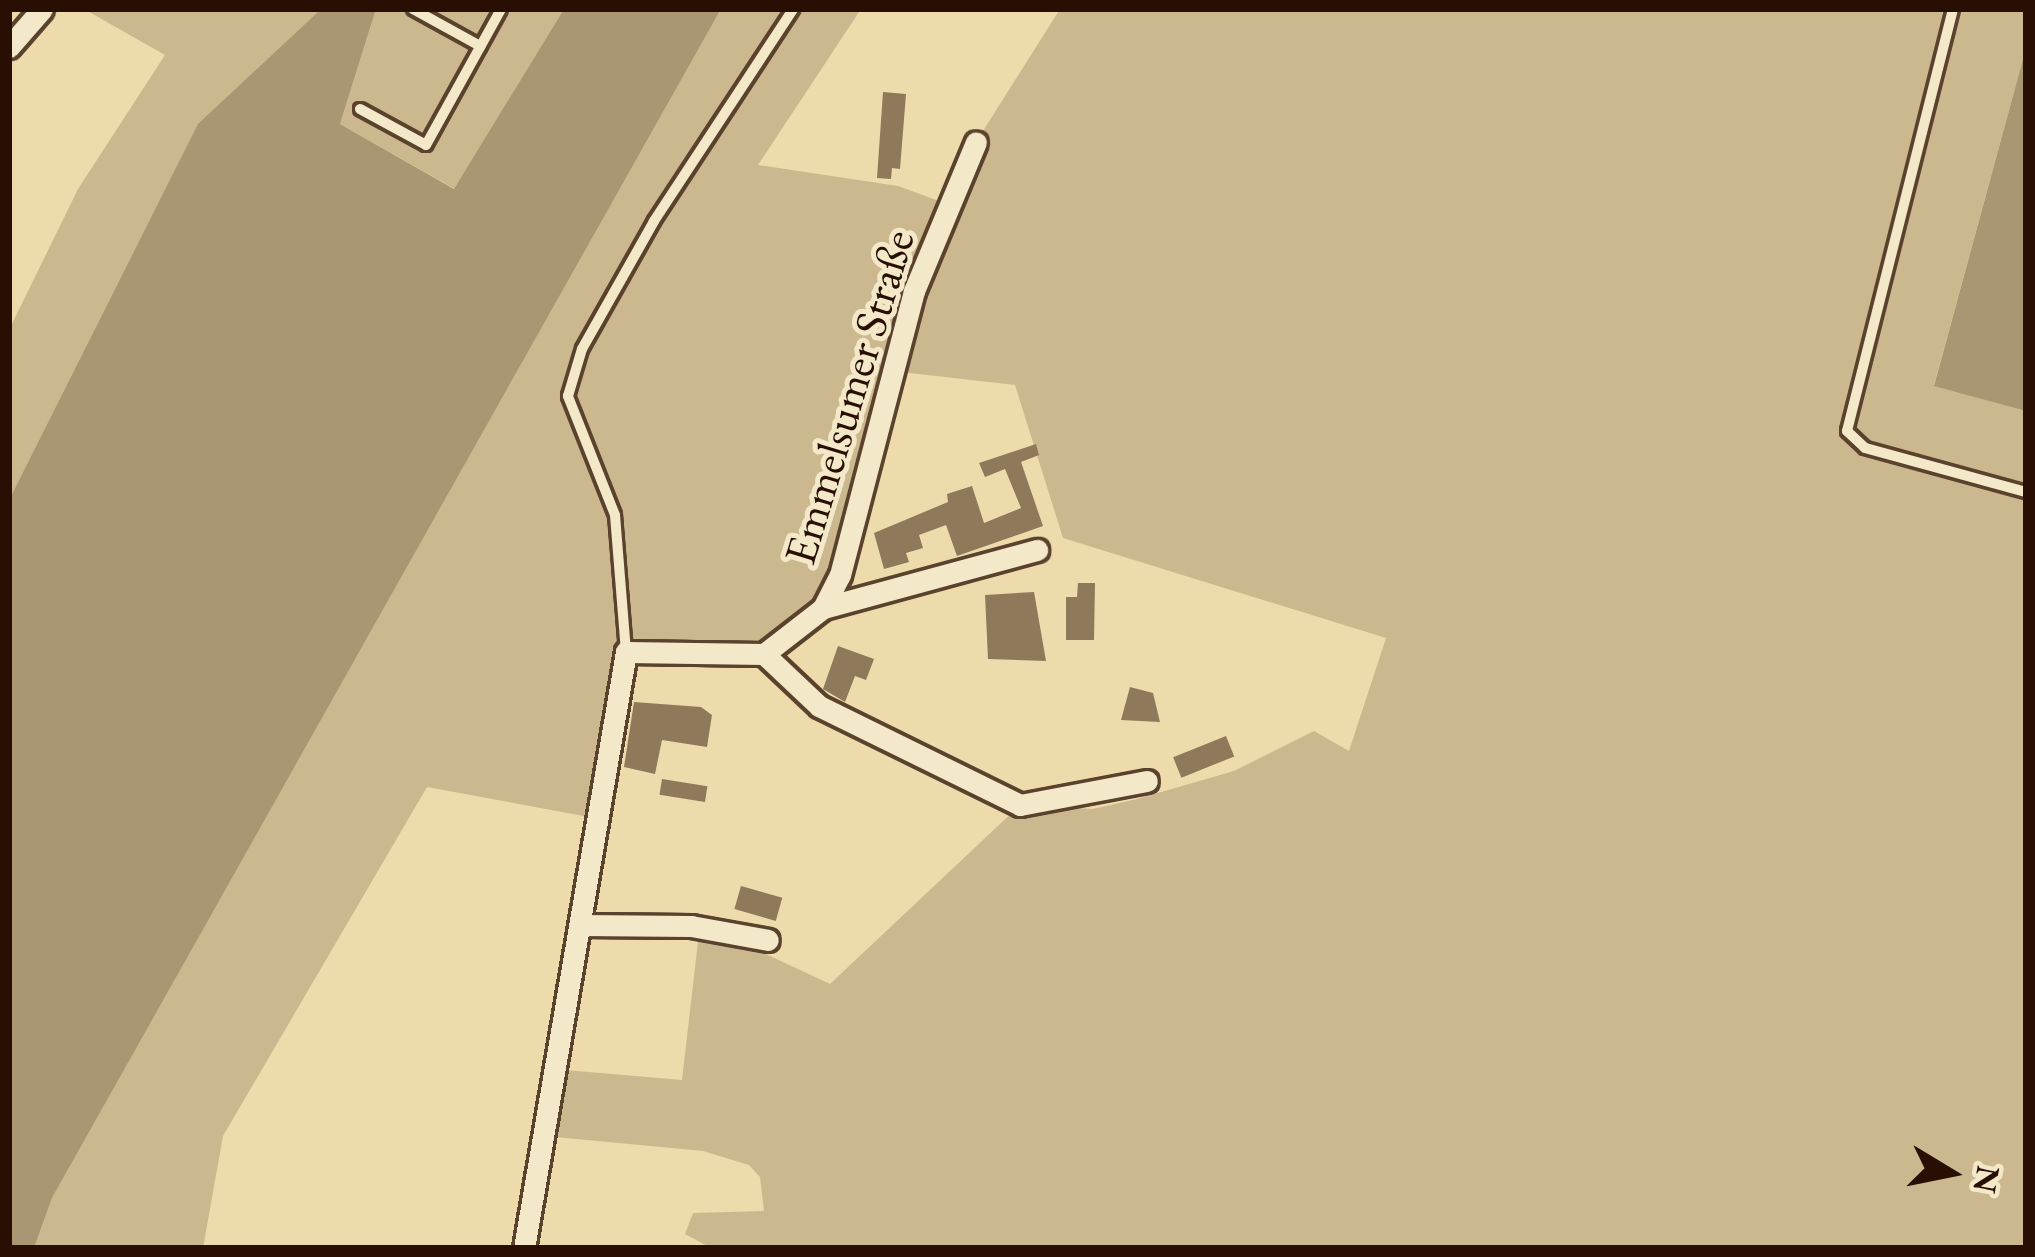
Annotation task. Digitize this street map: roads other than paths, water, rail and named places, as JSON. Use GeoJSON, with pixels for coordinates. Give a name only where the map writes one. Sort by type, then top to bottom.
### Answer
{"type":"FeatureCollection","features":[{"type":"Feature","properties":{"kind":"street"},"geometry":{"type":"LineString","coordinates":[[9,47],[42,9]]}},
{"type":"Feature","properties":{"kind":"street","name":"Emmelsumer Straße"},"geometry":{"type":"LineString","coordinates":[[824,608],[840,575],[914,291],[976,142]]}},
{"type":"Feature","properties":{"kind":"street","name":"Emmelsumer Straße"},"geometry":{"type":"LineString","coordinates":[[764,654],[824,608],[1037,550]]}},
{"type":"Feature","properties":{"kind":"street"},"geometry":{"type":"LineString","coordinates":[[524,1248],[626,652],[764,654],[819,706],[1020,805],[1147,781]]}},
{"type":"Feature","properties":{"kind":"street"},"geometry":{"type":"LineString","coordinates":[[581,925],[691,926],[768,940]]}},
{"type":"Feature","properties":{"kind":"lane"},"geometry":{"type":"LineString","coordinates":[[413,9],[480,46]]}},
{"type":"Feature","properties":{"kind":"lane"},"geometry":{"type":"LineString","coordinates":[[360,109],[426,145],[501,9]]}},
{"type":"Feature","properties":{"kind":"lane"},"geometry":{"type":"LineString","coordinates":[[626,652],[615,515],[568,396],[582,349],[654,221],[793,9]]}},
{"type":"Feature","properties":{"kind":"lane"},"geometry":{"type":"LineString","coordinates":[[1953,9],[1846,431],[1864,448],[2026,492]]}}]}
